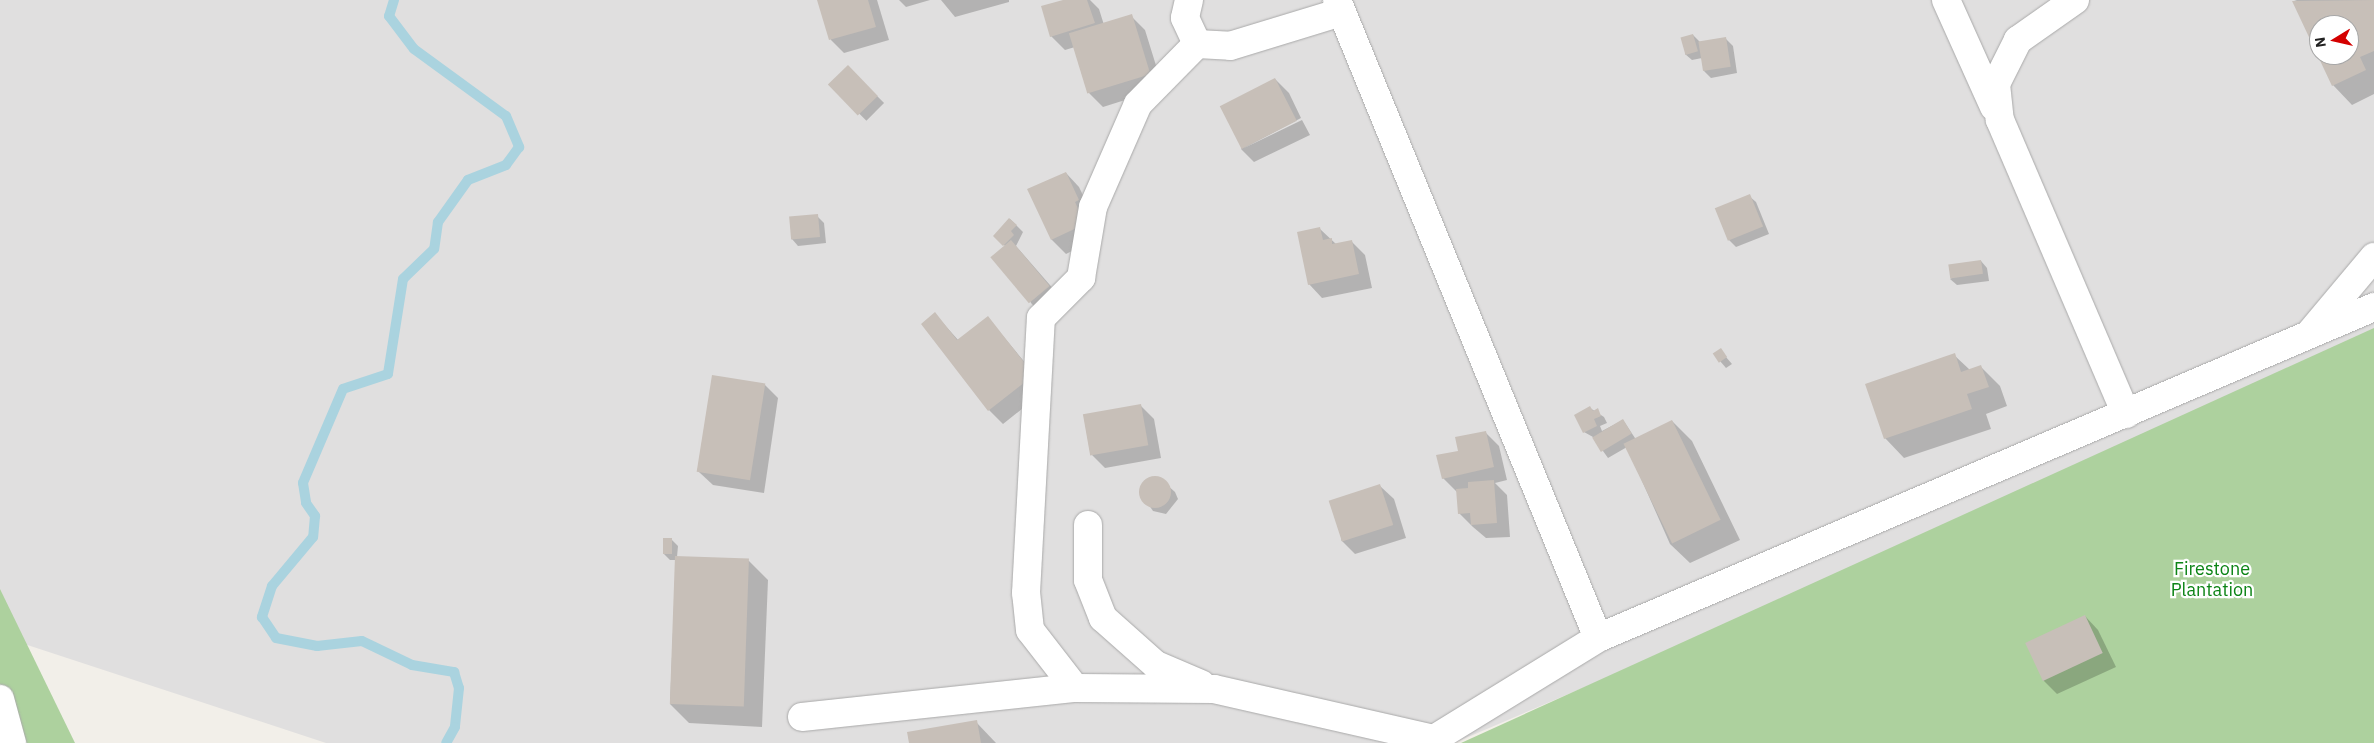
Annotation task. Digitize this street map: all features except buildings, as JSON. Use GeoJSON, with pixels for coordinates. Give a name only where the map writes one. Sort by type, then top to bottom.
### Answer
{"type":"FeatureCollection","features":[{"type":"Feature","properties":{"kind":"street"},"geometry":{"type":"LineString","coordinates":[[1189,0],[1185,18],[1197,44]]}},
{"type":"Feature","properties":{"kind":"street"},"geometry":{"type":"LineString","coordinates":[[1946,0],[2000,120],[2126,414]]}},
{"type":"Feature","properties":{"kind":"street"},"geometry":{"type":"LineString","coordinates":[[2000,120],[1996,84],[2018,40],[2075,0]]}},
{"type":"Feature","properties":{"kind":"street"},"geometry":{"type":"LineString","coordinates":[[1075,688],[1030,630],[1026,593],[1041,318],[1081,278],[1093,207],[1138,104],[1197,44],[1230,46],[1339,6],[1598,638]]}},
{"type":"Feature","properties":{"kind":"street"},"geometry":{"type":"LineString","coordinates":[[2307,337],[2374,257]]}},
{"type":"Feature","properties":{"kind":"street"},"geometry":{"type":"LineString","coordinates":[[1088,525],[1088,580],[1103,618],[1156,665],[1214,689],[1434,741],[1598,638],[2374,307]]}},
{"type":"Feature","properties":{"kind":"street"},"geometry":{"type":"LineString","coordinates":[[802,717],[1075,688],[1214,689]]}},
{"type":"Feature","properties":{"kind":"street"},"geometry":{"type":"LineString","coordinates":[[0,698],[12,743]]}},
{"type":"Feature","properties":{"kind":"shaded area"},"geometry":{"type":"Polygon","coordinates":[[[0,0],[2374,0],[2374,350],[1454,743],[326,743],[0,636],[0,0]]]}},
{"type":"Feature","properties":{"kind":"green space","name":"Firestone Plantation"},"geometry":{"type":"Polygon","coordinates":[[[2374,328],[2374,743],[1461,743],[2374,328]]]}},
{"type":"Feature","properties":{"kind":"green space"},"geometry":{"type":"Polygon","coordinates":[[[0,589],[75,743],[0,743],[0,589]]]}},
{"type":"Feature","properties":{"kind":"waterway"},"geometry":{"type":"LineString","coordinates":[[394,0],[389,16],[414,49],[506,116],[519,147],[506,165],[468,180],[438,222],[434,249],[403,279],[388,374],[343,389],[303,483],[306,503],[315,516],[313,537],[272,586],[262,617],[276,638],[317,646],[362,641],[412,665],[454,672],[459,688],[455,727],[446,743]]}}]}
